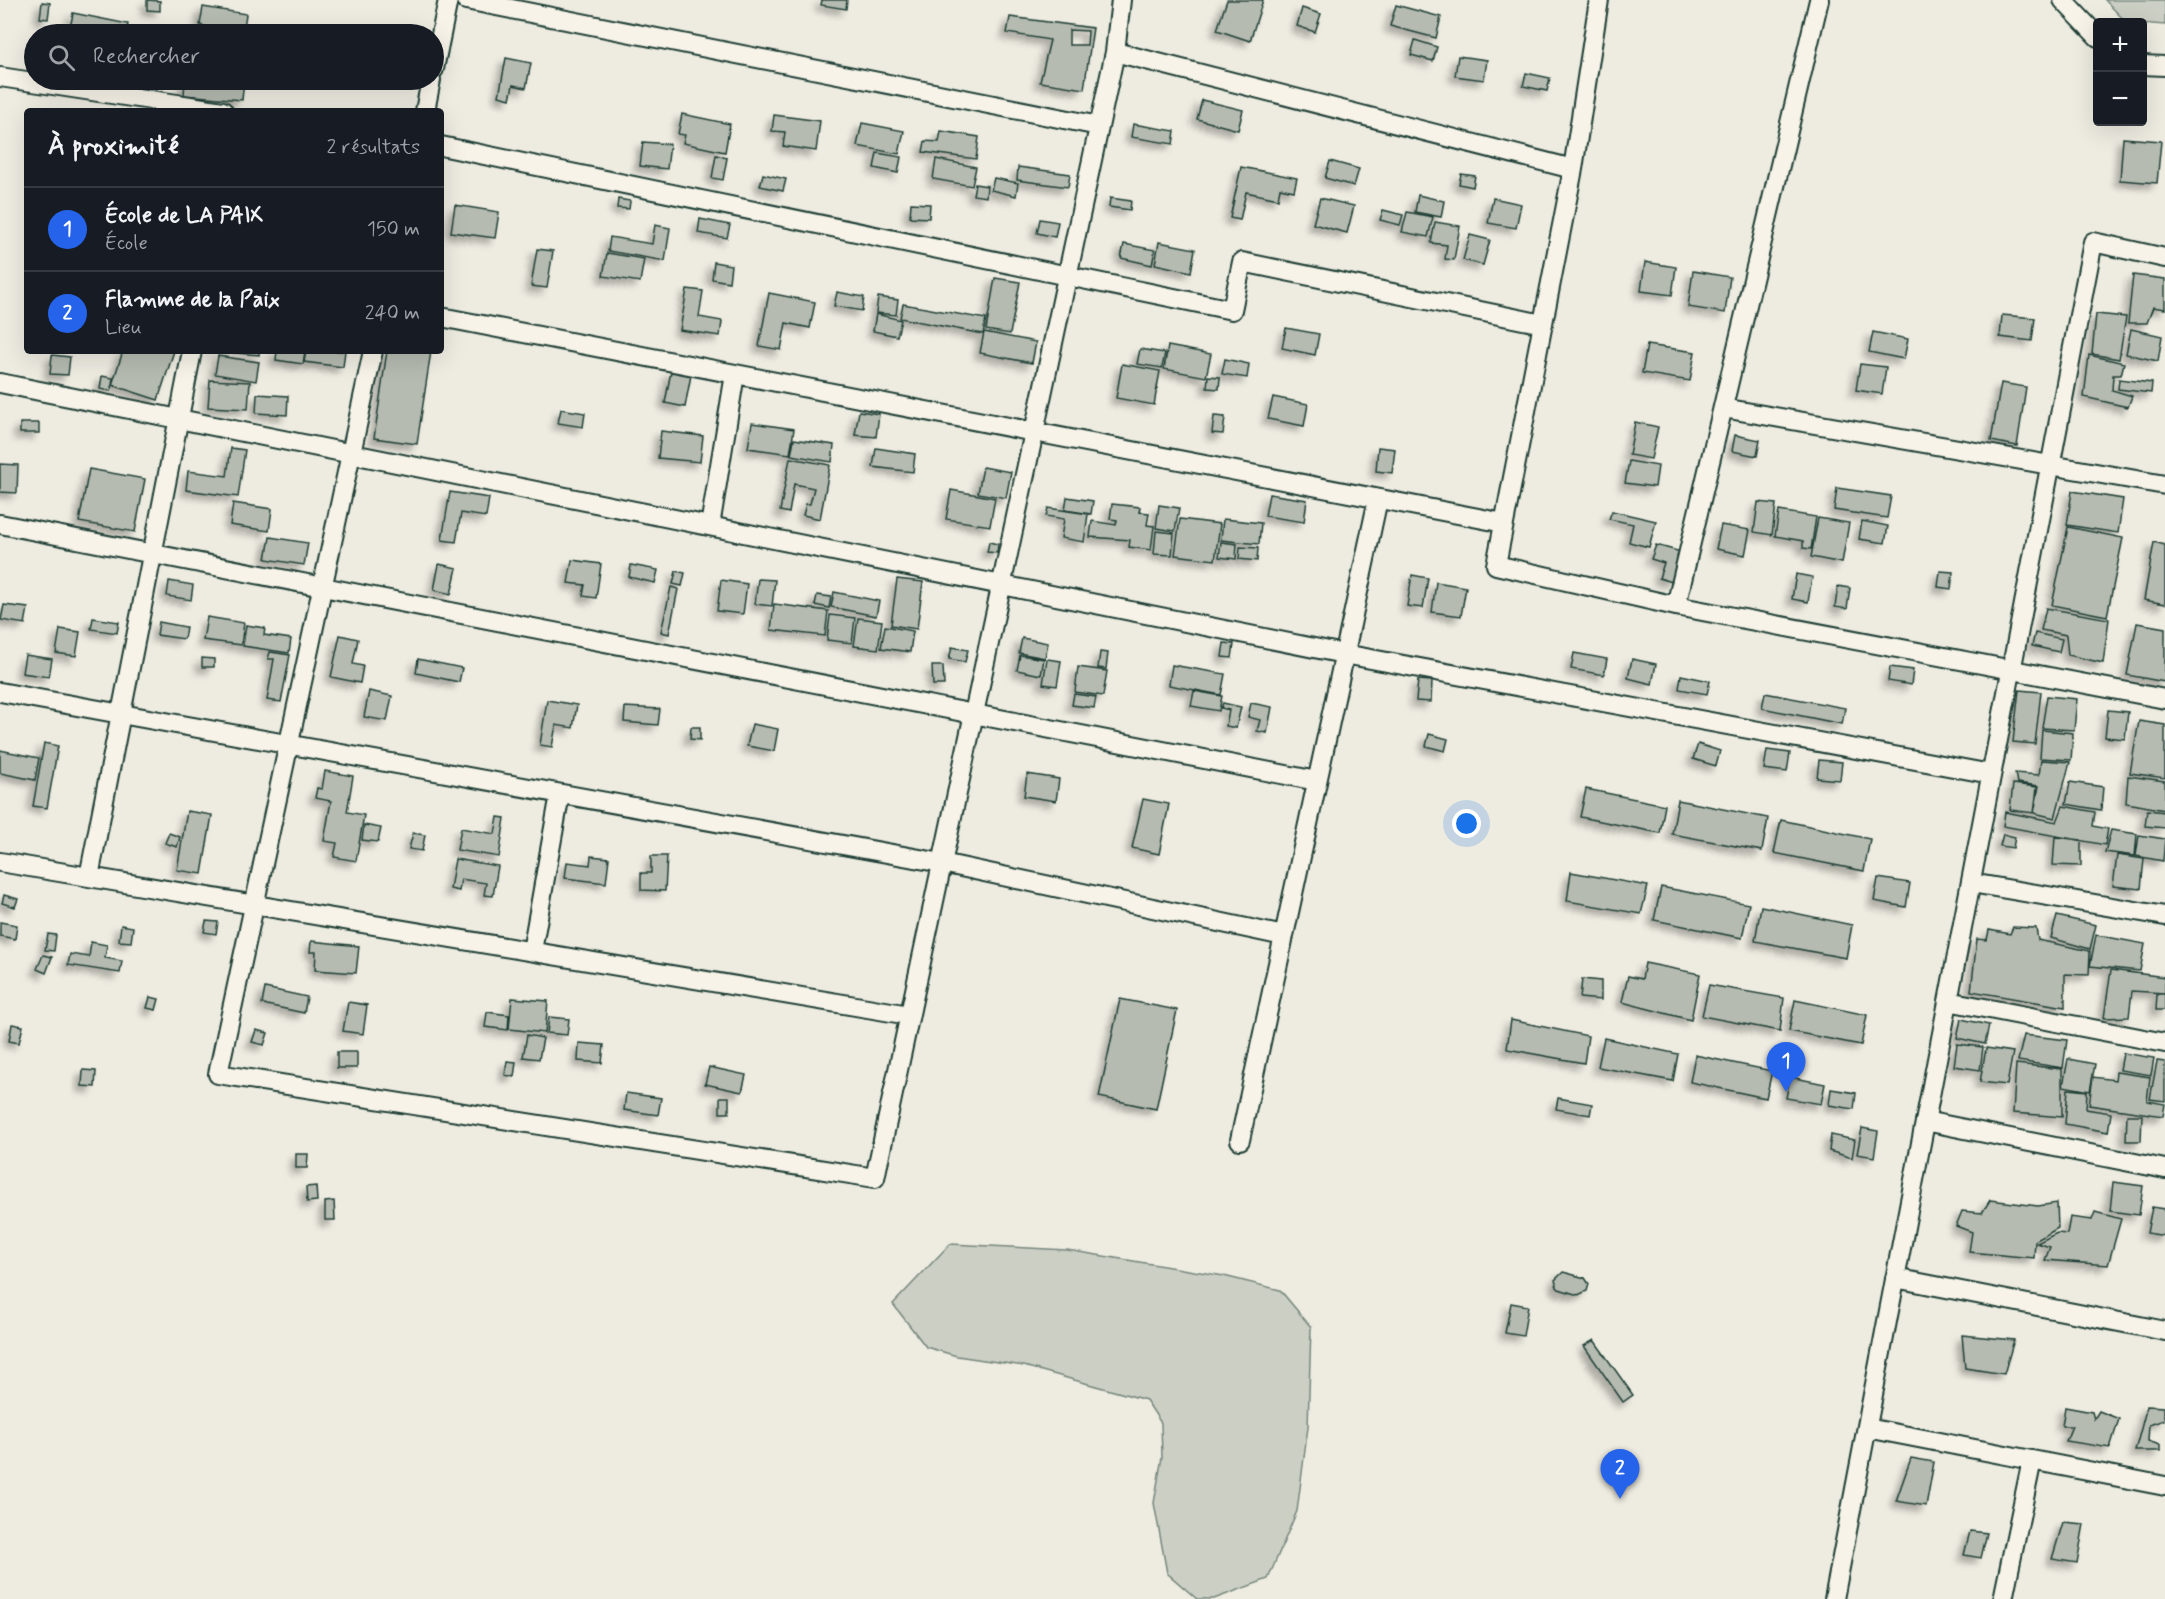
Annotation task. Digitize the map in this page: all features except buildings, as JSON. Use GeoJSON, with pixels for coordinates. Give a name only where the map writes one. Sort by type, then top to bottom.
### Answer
{"type":"FeatureCollection","features":[{"type":"Feature","properties":{"kind":"street"},"geometry":{"type":"LineString","coordinates":[[443,24],[448,0]]}},
{"type":"Feature","properties":{"kind":"street"},"geometry":{"type":"LineString","coordinates":[[466,0],[1099,126]]}},
{"type":"Feature","properties":{"kind":"street"},"geometry":{"type":"LineString","coordinates":[[372,354],[218,1074],[874,1178],[1115,52],[1121,0]]}},
{"type":"Feature","properties":{"kind":"street"},"geometry":{"type":"LineString","coordinates":[[1599,0],[1573,169],[1496,565],[1676,606],[2165,699]]}},
{"type":"Feature","properties":{"kind":"street"},"geometry":{"type":"LineString","coordinates":[[1676,606],[1819,0]]}},
{"type":"Feature","properties":{"kind":"street"},"geometry":{"type":"LineString","coordinates":[[2063,0],[2093,33]]}},
{"type":"Feature","properties":{"kind":"street"},"geometry":{"type":"LineString","coordinates":[[1115,52],[1573,169]]}},
{"type":"Feature","properties":{"kind":"street"},"geometry":{"type":"LineString","coordinates":[[2147,65],[2165,66]]}},
{"type":"Feature","properties":{"kind":"street"},"geometry":{"type":"LineString","coordinates":[[0,77],[24,81]]}},
{"type":"Feature","properties":{"kind":"street"},"geometry":{"type":"LineString","coordinates":[[85,90],[203,108]]}},
{"type":"Feature","properties":{"kind":"street"},"geometry":{"type":"LineString","coordinates":[[426,108],[429,90]]}},
{"type":"Feature","properties":{"kind":"street"},"geometry":{"type":"LineString","coordinates":[[444,147],[1232,310],[1242,262],[1543,324]]}},
{"type":"Feature","properties":{"kind":"street"},"geometry":{"type":"LineString","coordinates":[[1834,1599],[2093,242],[2165,258]]}},
{"type":"Feature","properties":{"kind":"street"},"geometry":{"type":"LineString","coordinates":[[444,318],[1504,523]]}},
{"type":"Feature","properties":{"kind":"street"},"geometry":{"type":"LineString","coordinates":[[89,877],[191,354]]}},
{"type":"Feature","properties":{"kind":"street"},"geometry":{"type":"LineString","coordinates":[[710,526],[735,374]]}},
{"type":"Feature","properties":{"kind":"street"},"geometry":{"type":"LineString","coordinates":[[0,383],[1344,654],[1991,774]]}},
{"type":"Feature","properties":{"kind":"street"},"geometry":{"type":"LineString","coordinates":[[1723,408],[2165,485]]}},
{"type":"Feature","properties":{"kind":"street"},"geometry":{"type":"LineString","coordinates":[[1240,1140],[1378,499]]}},
{"type":"Feature","properties":{"kind":"street"},"geometry":{"type":"LineString","coordinates":[[0,525],[1317,781]]}},
{"type":"Feature","properties":{"kind":"street"},"geometry":{"type":"LineString","coordinates":[[0,692],[942,863],[1284,936]]}},
{"type":"Feature","properties":{"kind":"street"},"geometry":{"type":"LineString","coordinates":[[532,951],[560,794]]}},
{"type":"Feature","properties":{"kind":"street"},"geometry":{"type":"LineString","coordinates":[[0,862],[909,1015]]}},
{"type":"Feature","properties":{"kind":"street"},"geometry":{"type":"LineString","coordinates":[[1971,883],[2165,916]]}},
{"type":"Feature","properties":{"kind":"street"},"geometry":{"type":"LineString","coordinates":[[1948,1001],[2165,1043]]}},
{"type":"Feature","properties":{"kind":"street"},"geometry":{"type":"LineString","coordinates":[[1925,1121],[2165,1169]]}},
{"type":"Feature","properties":{"kind":"street"},"geometry":{"type":"LineString","coordinates":[[1895,1278],[2165,1330]]}},
{"type":"Feature","properties":{"kind":"street"},"geometry":{"type":"LineString","coordinates":[[1867,1428],[2165,1486]]}},
{"type":"Feature","properties":{"kind":"street"},"geometry":{"type":"LineString","coordinates":[[2003,1599],[2032,1460]]}},
{"type":"Feature","properties":{"kind":"shaded area"},"geometry":{"type":"Polygon","coordinates":[[[2105,0],[2165,0],[2165,25],[2147,24],[2147,18],[2122,18],[2105,0]]]}},
{"type":"Feature","properties":{"kind":"shaded area"},"geometry":{"type":"Polygon","coordinates":[[[950,1244],[1067,1250],[1224,1276],[1280,1290],[1311,1327],[1308,1427],[1297,1511],[1268,1579],[1214,1599],[1197,1599],[1167,1573],[1154,1503],[1162,1457],[1161,1423],[1146,1400],[1024,1366],[957,1356],[926,1347],[893,1304],[950,1244]]]}},
{"type":"Feature","properties":{"kind":"place","name":"École de LA PAIX"},"geometry":{"type":"Point","coordinates":[1786,1092]}},
{"type":"Feature","properties":{"kind":"place","name":"Flamme de la Paix"},"geometry":{"type":"Point","coordinates":[1620,1499]}}]}
